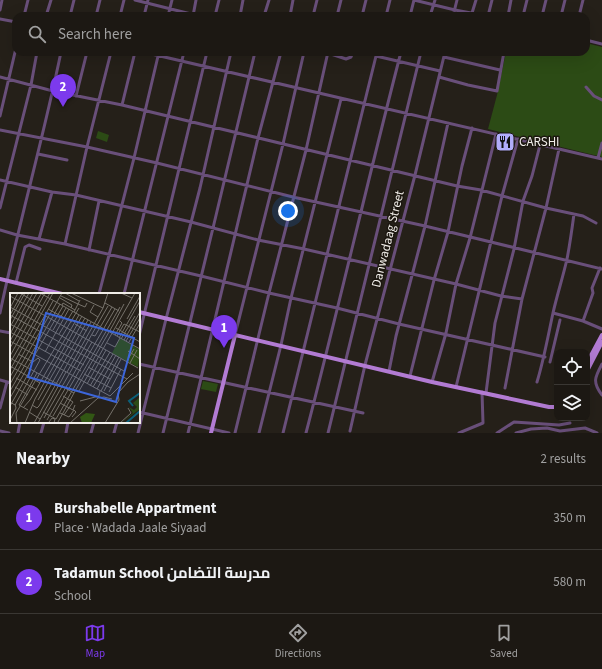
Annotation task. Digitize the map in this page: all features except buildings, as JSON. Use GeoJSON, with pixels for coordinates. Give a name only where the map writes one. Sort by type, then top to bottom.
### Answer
{"type":"FeatureCollection","features":[{"type":"Feature","properties":{"kind":"main road"},"geometry":{"type":"LineString","coordinates":[[0,279],[58,293]]}},
{"type":"Feature","properties":{"kind":"main road"},"geometry":{"type":"LineString","coordinates":[[141,313],[432,382],[554,407]]}},
{"type":"Feature","properties":{"kind":"main road"},"geometry":{"type":"LineString","coordinates":[[211,431],[234,335]]}},
{"type":"Feature","properties":{"kind":"main road"},"geometry":{"type":"LineString","coordinates":[[590,357],[602,335]]}},
{"type":"Feature","properties":{"kind":"main road"},"geometry":{"type":"LineString","coordinates":[[590,365],[602,342]]}},
{"type":"Feature","properties":{"kind":"street"},"geometry":{"type":"LineString","coordinates":[[0,10],[2,0]]}},
{"type":"Feature","properties":{"kind":"street"},"geometry":{"type":"LineString","coordinates":[[25,12],[28,0]]}},
{"type":"Feature","properties":{"kind":"street"},"geometry":{"type":"LineString","coordinates":[[47,12],[51,0]]}},
{"type":"Feature","properties":{"kind":"street"},"geometry":{"type":"LineString","coordinates":[[71,12],[74,0]]}},
{"type":"Feature","properties":{"kind":"street"},"geometry":{"type":"LineString","coordinates":[[97,12],[100,0]]}},
{"type":"Feature","properties":{"kind":"street"},"geometry":{"type":"LineString","coordinates":[[121,12],[124,0]]}},
{"type":"Feature","properties":{"kind":"street"},"geometry":{"type":"LineString","coordinates":[[136,0],[183,12]]}},
{"type":"Feature","properties":{"kind":"street"},"geometry":{"type":"LineString","coordinates":[[168,12],[172,0]]}},
{"type":"Feature","properties":{"kind":"street"},"geometry":{"type":"LineString","coordinates":[[194,12],[196,0]]}},
{"type":"Feature","properties":{"kind":"street"},"geometry":{"type":"LineString","coordinates":[[216,12],[219,0]]}},
{"type":"Feature","properties":{"kind":"street"},"geometry":{"type":"LineString","coordinates":[[241,12],[244,0]]}},
{"type":"Feature","properties":{"kind":"street"},"geometry":{"type":"LineString","coordinates":[[265,12],[269,0]]}},
{"type":"Feature","properties":{"kind":"street"},"geometry":{"type":"LineString","coordinates":[[291,12],[293,0]]}},
{"type":"Feature","properties":{"kind":"street"},"geometry":{"type":"LineString","coordinates":[[314,12],[317,0]]}},
{"type":"Feature","properties":{"kind":"street"},"geometry":{"type":"LineString","coordinates":[[338,12],[341,0]]}},
{"type":"Feature","properties":{"kind":"street"},"geometry":{"type":"LineString","coordinates":[[363,12],[366,0]]}},
{"type":"Feature","properties":{"kind":"street"},"geometry":{"type":"LineString","coordinates":[[387,12],[390,0]]}},
{"type":"Feature","properties":{"kind":"street"},"geometry":{"type":"LineString","coordinates":[[411,12],[414,0],[466,12]]}},
{"type":"Feature","properties":{"kind":"street"},"geometry":{"type":"LineString","coordinates":[[431,12],[435,0]]}},
{"type":"Feature","properties":{"kind":"street"},"geometry":{"type":"LineString","coordinates":[[455,10],[457,0]]}},
{"type":"Feature","properties":{"kind":"street"},"geometry":{"type":"LineString","coordinates":[[472,12],[476,0]]}},
{"type":"Feature","properties":{"kind":"street"},"geometry":{"type":"LineString","coordinates":[[489,12],[492,0]]}},
{"type":"Feature","properties":{"kind":"street"},"geometry":{"type":"LineString","coordinates":[[509,12],[511,0]]}},
{"type":"Feature","properties":{"kind":"street"},"geometry":{"type":"LineString","coordinates":[[524,12],[527,0]]}},
{"type":"Feature","properties":{"kind":"street"},"geometry":{"type":"LineString","coordinates":[[543,12],[546,0]]}},
{"type":"Feature","properties":{"kind":"street"},"geometry":{"type":"LineString","coordinates":[[562,12],[565,0]]}},
{"type":"Feature","properties":{"kind":"street"},"geometry":{"type":"LineString","coordinates":[[580,12],[583,0]]}},
{"type":"Feature","properties":{"kind":"street"},"geometry":{"type":"LineString","coordinates":[[145,12],[148,2]]}},
{"type":"Feature","properties":{"kind":"street"},"geometry":{"type":"LineString","coordinates":[[0,19],[12,21]]}},
{"type":"Feature","properties":{"kind":"street"},"geometry":{"type":"LineString","coordinates":[[590,41],[602,44]]}},
{"type":"Feature","properties":{"kind":"street"},"geometry":{"type":"LineString","coordinates":[[0,116],[14,56]]}},
{"type":"Feature","properties":{"kind":"street"},"geometry":{"type":"LineString","coordinates":[[0,208],[31,85],[36,56]]}},
{"type":"Feature","properties":{"kind":"street"},"geometry":{"type":"LineString","coordinates":[[0,313],[17,235],[42,139],[60,56]]}},
{"type":"Feature","properties":{"kind":"street"},"geometry":{"type":"LineString","coordinates":[[76,96],[86,56]]}},
{"type":"Feature","properties":{"kind":"street"},"geometry":{"type":"LineString","coordinates":[[64,244],[110,56]]}},
{"type":"Feature","properties":{"kind":"street"},"geometry":{"type":"LineString","coordinates":[[122,106],[134,56]]}},
{"type":"Feature","properties":{"kind":"street"},"geometry":{"type":"LineString","coordinates":[[99,293],[122,207],[158,56]]}},
{"type":"Feature","properties":{"kind":"street"},"geometry":{"type":"LineString","coordinates":[[165,56],[341,99],[600,158],[602,143]]}},
{"type":"Feature","properties":{"kind":"street"},"geometry":{"type":"LineString","coordinates":[[124,293],[183,56]]}},
{"type":"Feature","properties":{"kind":"street"},"geometry":{"type":"LineString","coordinates":[[140,324],[141,313],[156,265],[206,56]]}},
{"type":"Feature","properties":{"kind":"street"},"geometry":{"type":"LineString","coordinates":[[138,433],[203,175],[230,56]]}},
{"type":"Feature","properties":{"kind":"street"},"geometry":{"type":"LineString","coordinates":[[162,433],[214,228],[254,56]]}},
{"type":"Feature","properties":{"kind":"street"},"geometry":{"type":"LineString","coordinates":[[188,433],[258,138],[280,56]]}},
{"type":"Feature","properties":{"kind":"street"},"geometry":{"type":"LineString","coordinates":[[234,335],[283,144],[303,56]]}},
{"type":"Feature","properties":{"kind":"street"},"geometry":{"type":"LineString","coordinates":[[235,433],[306,150],[327,56]]}},
{"type":"Feature","properties":{"kind":"street"},"geometry":{"type":"LineString","coordinates":[[338,56],[346,59],[351,56]]}},
{"type":"Feature","properties":{"kind":"street"},"geometry":{"type":"LineString","coordinates":[[283,433],[338,206],[376,56]]}},
{"type":"Feature","properties":{"kind":"street"},"geometry":{"type":"LineString","coordinates":[[383,56],[440,71]]}},
{"type":"Feature","properties":{"kind":"street"},"geometry":{"type":"LineString","coordinates":[[306,433],[327,356],[337,308],[400,56]]}},
{"type":"Feature","properties":{"kind":"street"},"geometry":{"type":"LineString","coordinates":[[328,433],[420,56]]}},
{"type":"Feature","properties":{"kind":"street"},"geometry":{"type":"LineString","coordinates":[[439,77],[468,85],[497,90],[503,56]]}},
{"type":"Feature","properties":{"kind":"street"},"geometry":{"type":"LineString","coordinates":[[444,57],[500,70]]}},
{"type":"Feature","properties":{"kind":"street","name":"Danwadaag Street"},"geometry":{"type":"LineString","coordinates":[[350,431],[365,365],[391,269],[444,57]]}},
{"type":"Feature","properties":{"kind":"street"},"geometry":{"type":"LineString","coordinates":[[0,77],[53,91],[190,121],[213,128],[457,186],[481,190],[546,208],[583,216],[596,223]]}},
{"type":"Feature","properties":{"kind":"street"},"geometry":{"type":"LineString","coordinates":[[586,87],[594,96],[602,100]]}},
{"type":"Feature","properties":{"kind":"street"},"geometry":{"type":"LineString","coordinates":[[259,433],[341,99]]}},
{"type":"Feature","properties":{"kind":"street"},"geometry":{"type":"LineString","coordinates":[[389,371],[448,123]]}},
{"type":"Feature","properties":{"kind":"street"},"geometry":{"type":"LineString","coordinates":[[410,376],[434,280],[448,232],[457,186],[472,128]]}},
{"type":"Feature","properties":{"kind":"street"},"geometry":{"type":"LineString","coordinates":[[0,130],[134,158],[601,269],[592,288],[593,293],[583,321]]}},
{"type":"Feature","properties":{"kind":"street"},"geometry":{"type":"LineString","coordinates":[[432,382],[446,333],[456,284],[470,238],[496,134]]}},
{"type":"Feature","properties":{"kind":"street"},"geometry":{"type":"LineString","coordinates":[[456,387],[502,196],[518,139]]}},
{"type":"Feature","properties":{"kind":"street"},"geometry":{"type":"LineString","coordinates":[[459,433],[483,423],[484,393],[493,344],[495,323],[514,249],[523,201],[532,176],[540,145]]}},
{"type":"Feature","properties":{"kind":"street"},"geometry":{"type":"LineString","coordinates":[[505,388],[522,299],[546,208],[559,149]]}},
{"type":"Feature","properties":{"kind":"street"},"geometry":{"type":"LineString","coordinates":[[38,154],[67,160]]}},
{"type":"Feature","properties":{"kind":"street"},"geometry":{"type":"LineString","coordinates":[[0,180],[52,192],[76,195],[258,240],[413,274],[501,296],[522,299]]}},
{"type":"Feature","properties":{"kind":"street"},"geometry":{"type":"LineString","coordinates":[[39,239],[52,192]]}},
{"type":"Feature","properties":{"kind":"street"},"geometry":{"type":"LineString","coordinates":[[89,250],[99,201]]}},
{"type":"Feature","properties":{"kind":"street"},"geometry":{"type":"LineString","coordinates":[[537,382],[545,357],[553,313],[571,238],[574,214]]}},
{"type":"Feature","properties":{"kind":"street"},"geometry":{"type":"LineString","coordinates":[[0,230],[178,270],[399,324],[446,333],[545,357]]}},
{"type":"Feature","properties":{"kind":"street"},"geometry":{"type":"LineString","coordinates":[[16,283],[25,247],[29,246],[40,249]]}},
{"type":"Feature","properties":{"kind":"street"},"geometry":{"type":"LineString","coordinates":[[553,313],[583,321],[602,329]]}},
{"type":"Feature","properties":{"kind":"street"},"geometry":{"type":"LineString","coordinates":[[550,362],[560,320]]}},
{"type":"Feature","properties":{"kind":"street"},"geometry":{"type":"LineString","coordinates":[[550,327],[558,329]]}},
{"type":"Feature","properties":{"kind":"street"},"geometry":{"type":"LineString","coordinates":[[0,331],[10,333]]}},
{"type":"Feature","properties":{"kind":"street"},"geometry":{"type":"LineString","coordinates":[[140,364],[363,413]]}},
{"type":"Feature","properties":{"kind":"street"},"geometry":{"type":"LineString","coordinates":[[602,364],[596,376],[595,382],[602,395]]}},
{"type":"Feature","properties":{"kind":"street"},"geometry":{"type":"LineString","coordinates":[[0,380],[10,383]]}},
{"type":"Feature","properties":{"kind":"street"},"geometry":{"type":"LineString","coordinates":[[0,408],[7,382]]}},
{"type":"Feature","properties":{"kind":"street"},"geometry":{"type":"LineString","coordinates":[[140,412],[190,424],[211,431],[229,433]]}},
{"type":"Feature","properties":{"kind":"street"},"geometry":{"type":"LineString","coordinates":[[497,433],[514,422],[559,425],[570,423]]}},
{"type":"Feature","properties":{"kind":"street"},"geometry":{"type":"LineString","coordinates":[[18,433],[20,423]]}},
{"type":"Feature","properties":{"kind":"street"},"geometry":{"type":"LineString","coordinates":[[41,433],[44,423]]}},
{"type":"Feature","properties":{"kind":"street"},"geometry":{"type":"LineString","coordinates":[[66,433],[68,423]]}},
{"type":"Feature","properties":{"kind":"street"},"geometry":{"type":"LineString","coordinates":[[91,433],[94,423]]}},
{"type":"Feature","properties":{"kind":"street"},"geometry":{"type":"LineString","coordinates":[[114,433],[117,423]]}},
{"type":"Feature","properties":{"kind":"street"},"geometry":{"type":"LineString","coordinates":[[516,433],[530,429],[543,428],[560,431],[585,428],[597,433]]}},
{"type":"Feature","properties":{"kind":"street"},"geometry":{"type":"LineString","coordinates":[[0,431],[10,433]]}},
{"type":"Feature","properties":{"kind":"green space"},"geometry":{"type":"Polygon","coordinates":[[[590,44],[602,47],[602,157],[488,129],[505,56],[590,56],[590,44]]]}},
{"type":"Feature","properties":{"kind":"green space"},"geometry":{"type":"Polygon","coordinates":[[[98,131],[109,135],[107,142],[96,138],[98,131]]]}},
{"type":"Feature","properties":{"kind":"green space"},"geometry":{"type":"Polygon","coordinates":[[[203,381],[218,384],[216,392],[201,389],[203,381]]]}},
{"type":"Feature","properties":{"kind":"place","name":"Tadamun School مدرسة التضامن"},"geometry":{"type":"Point","coordinates":[63,107]}},
{"type":"Feature","properties":{"kind":"place","name":"CARSHI"},"geometry":{"type":"Point","coordinates":[505,142]}},
{"type":"Feature","properties":{"kind":"place","name":"Burshabelle Appartment"},"geometry":{"type":"Point","coordinates":[224,348]}}]}
